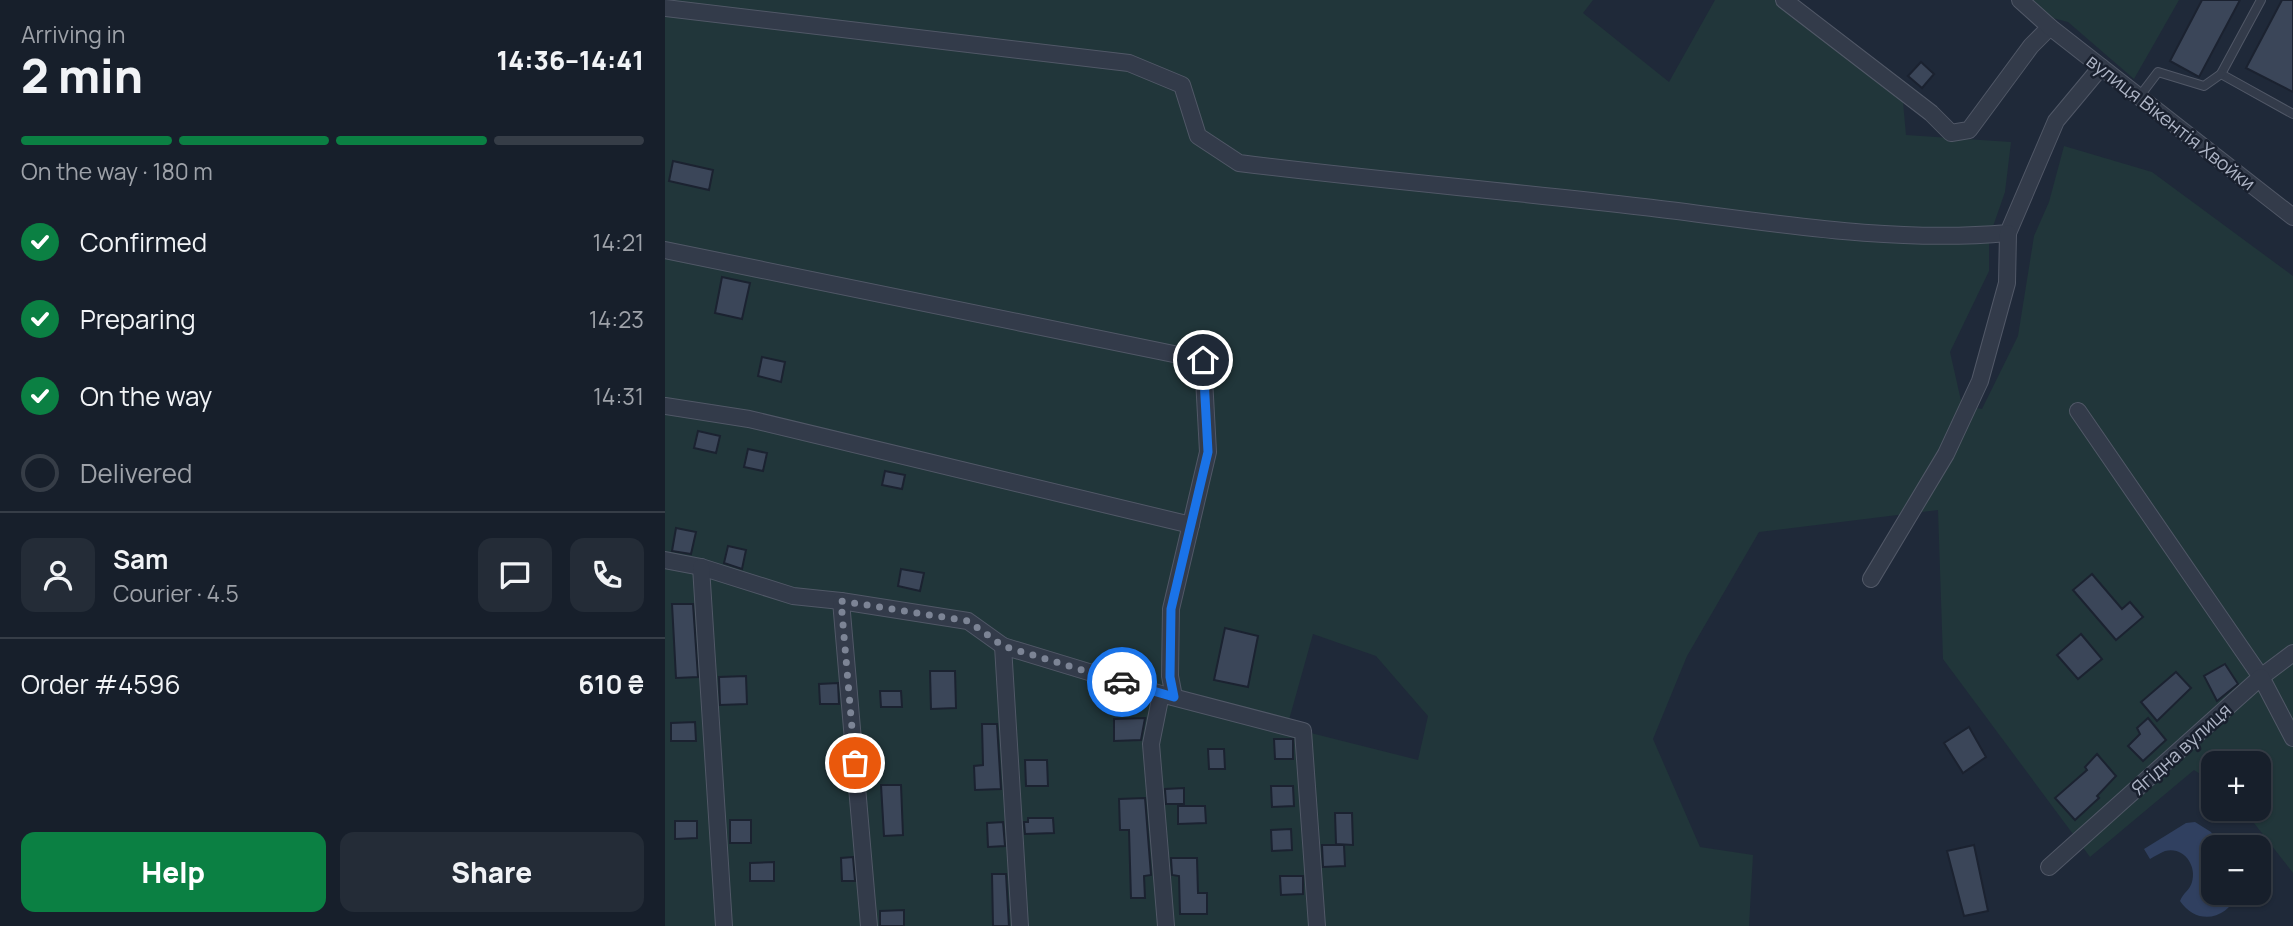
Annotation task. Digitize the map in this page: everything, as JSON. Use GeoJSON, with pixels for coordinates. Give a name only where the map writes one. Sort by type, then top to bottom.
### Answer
{"type":"FeatureCollection","features":[{"type":"Feature","properties":{"kind":"street"},"geometry":{"type":"LineString","coordinates":[[1784,0],[1931,113],[1951,133],[1969,130],[2031,46],[2050,27]]}},
{"type":"Feature","properties":{"kind":"street","name":"вулиця Вікентія Хвойки"},"geometry":{"type":"LineString","coordinates":[[2020,0],[2050,27],[2293,217]]}},
{"type":"Feature","properties":{"kind":"street"},"geometry":{"type":"LineString","coordinates":[[665,8],[1129,63],[1182,85],[1198,136],[1239,163],[1895,236],[1963,237],[2008,233]]}},
{"type":"Feature","properties":{"kind":"street"},"geometry":{"type":"LineString","coordinates":[[1871,579],[1947,454],[1980,381],[2007,282],[2008,233],[2056,121],[2101,66]]}},
{"type":"Feature","properties":{"kind":"street"},"geometry":{"type":"LineString","coordinates":[[665,250],[1203,360],[1208,452],[1171,609],[1170,677],[1167,696],[1151,744],[1165,926]]}},
{"type":"Feature","properties":{"kind":"street"},"geometry":{"type":"LineString","coordinates":[[665,406],[749,419],[1191,524]]}},
{"type":"Feature","properties":{"kind":"street"},"geometry":{"type":"LineString","coordinates":[[2078,411],[2261,677],[2293,738]]}},
{"type":"Feature","properties":{"kind":"street"},"geometry":{"type":"LineString","coordinates":[[665,560],[701,567],[793,596],[968,621],[1003,646],[1167,696],[1303,731],[1317,926]]}},
{"type":"Feature","properties":{"kind":"street"},"geometry":{"type":"LineString","coordinates":[[701,567],[724,926]]}},
{"type":"Feature","properties":{"kind":"street"},"geometry":{"type":"LineString","coordinates":[[841,601],[869,926]]}},
{"type":"Feature","properties":{"kind":"street"},"geometry":{"type":"LineString","coordinates":[[1003,646],[1020,926]]}},
{"type":"Feature","properties":{"kind":"street","name":"Ягідна вулиця"},"geometry":{"type":"LineString","coordinates":[[2049,867],[2261,677],[2293,653]]}},
{"type":"Feature","properties":{"kind":"lane"},"geometry":{"type":"LineString","coordinates":[[2139,97],[2158,72],[2204,86],[2221,74],[2261,0]]}},
{"type":"Feature","properties":{"kind":"lane"},"geometry":{"type":"LineString","coordinates":[[2221,74],[2293,114]]}},
{"type":"Feature","properties":{"kind":"green space"},"geometry":{"type":"Polygon","coordinates":[[[665,0],[1593,0],[1583,13],[1669,82],[1715,0],[1784,0],[1902,91],[1906,135],[2011,142],[2005,192],[1989,238],[1989,271],[1950,352],[1962,405],[1982,409],[2018,336],[2034,236],[2049,202],[2064,146],[2152,172],[2293,276],[2293,873],[2271,845],[2271,835],[2263,835],[2252,821],[2271,821],[2271,751],[2201,751],[2201,775],[2194,770],[2090,857],[1943,659],[1938,510],[1759,532],[1687,656],[1653,739],[1700,847],[1753,855],[1749,926],[665,926],[665,0]],[[1313,634],[1287,727],[1418,760],[1428,716],[1376,656],[1313,634]]]}},
{"type":"Feature","properties":{"kind":"green space"},"geometry":{"type":"Polygon","coordinates":[[[2020,0],[2179,0],[2134,79],[2068,22],[2033,13],[2020,0]]]}},
{"type":"Feature","properties":{"kind":"water"},"geometry":{"type":"Polygon","coordinates":[[[2195,822],[2213,835],[2201,835],[2201,905],[2230,905],[2219,914],[2203,917],[2187,909],[2180,901],[2190,887],[2193,876],[2191,864],[2183,854],[2172,850],[2165,851],[2150,859],[2144,849],[2186,823],[2195,822]]]}},
{"type":"Feature","properties":{"kind":"building"},"geometry":{"type":"Polygon","coordinates":[[[2202,0],[2240,0],[2199,77],[2170,61],[2202,0]]]}},
{"type":"Feature","properties":{"kind":"building"},"geometry":{"type":"Polygon","coordinates":[[[2282,0],[2293,0],[2293,92],[2246,68],[2282,0]]]}},
{"type":"Feature","properties":{"kind":"building"},"geometry":{"type":"Polygon","coordinates":[[[1921,62],[1934,74],[1922,88],[1908,76],[1921,62]]]}},
{"type":"Feature","properties":{"kind":"building"},"geometry":{"type":"Polygon","coordinates":[[[673,161],[713,170],[709,190],[669,181],[673,161]]]}},
{"type":"Feature","properties":{"kind":"building"},"geometry":{"type":"Polygon","coordinates":[[[722,277],[750,283],[742,319],[715,313],[722,277]]]}},
{"type":"Feature","properties":{"kind":"building"},"geometry":{"type":"Polygon","coordinates":[[[762,357],[785,362],[781,382],[758,376],[762,357]]]}},
{"type":"Feature","properties":{"kind":"building"},"geometry":{"type":"Polygon","coordinates":[[[698,431],[720,436],[716,453],[694,448],[698,431]]]}},
{"type":"Feature","properties":{"kind":"building"},"geometry":{"type":"Polygon","coordinates":[[[748,449],[767,453],[763,471],[744,467],[748,449]]]}},
{"type":"Feature","properties":{"kind":"building"},"geometry":{"type":"Polygon","coordinates":[[[885,471],[905,475],[902,489],[882,485],[885,471]]]}},
{"type":"Feature","properties":{"kind":"building"},"geometry":{"type":"Polygon","coordinates":[[[676,528],[696,532],[691,554],[672,551],[676,528]]]}},
{"type":"Feature","properties":{"kind":"building"},"geometry":{"type":"Polygon","coordinates":[[[728,546],[746,550],[742,569],[724,563],[728,546]]]}},
{"type":"Feature","properties":{"kind":"building"},"geometry":{"type":"Polygon","coordinates":[[[901,569],[924,573],[920,591],[898,586],[901,569]]]}},
{"type":"Feature","properties":{"kind":"building"},"geometry":{"type":"Polygon","coordinates":[[[2092,574],[2122,609],[2130,602],[2143,617],[2116,640],[2073,590],[2092,574]]]}},
{"type":"Feature","properties":{"kind":"building"},"geometry":{"type":"Polygon","coordinates":[[[672,604],[693,604],[698,677],[676,678],[672,604]]]}},
{"type":"Feature","properties":{"kind":"building"},"geometry":{"type":"Polygon","coordinates":[[[1225,628],[1258,636],[1248,687],[1214,680],[1225,628]]]}},
{"type":"Feature","properties":{"kind":"building"},"geometry":{"type":"Polygon","coordinates":[[[2081,634],[2102,659],[2078,679],[2057,655],[2081,634]]]}},
{"type":"Feature","properties":{"kind":"building"},"geometry":{"type":"Polygon","coordinates":[[[2225,664],[2238,684],[2217,701],[2204,676],[2225,664]]]}},
{"type":"Feature","properties":{"kind":"building"},"geometry":{"type":"Polygon","coordinates":[[[930,671],[955,671],[956,708],[931,709],[930,671]]]}},
{"type":"Feature","properties":{"kind":"building"},"geometry":{"type":"Polygon","coordinates":[[[2176,672],[2191,688],[2157,721],[2141,702],[2176,672]]]}},
{"type":"Feature","properties":{"kind":"building"},"geometry":{"type":"Polygon","coordinates":[[[746,676],[747,704],[720,705],[719,677],[746,676]]]}},
{"type":"Feature","properties":{"kind":"building"},"geometry":{"type":"Polygon","coordinates":[[[838,683],[839,704],[820,704],[819,684],[838,683]]]}},
{"type":"Feature","properties":{"kind":"building"},"geometry":{"type":"Polygon","coordinates":[[[880,691],[901,691],[902,707],[881,707],[880,691]]]}},
{"type":"Feature","properties":{"kind":"building"},"geometry":{"type":"Polygon","coordinates":[[[1145,718],[1141,740],[1114,741],[1114,719],[1145,718]]]}},
{"type":"Feature","properties":{"kind":"building"},"geometry":{"type":"Polygon","coordinates":[[[2148,718],[2166,740],[2143,761],[2128,746],[2140,734],[2137,728],[2148,718]]]}},
{"type":"Feature","properties":{"kind":"building"},"geometry":{"type":"Polygon","coordinates":[[[695,722],[696,741],[671,741],[671,723],[695,722]]]}},
{"type":"Feature","properties":{"kind":"building"},"geometry":{"type":"Polygon","coordinates":[[[982,724],[997,724],[1001,789],[975,790],[974,766],[983,765],[982,724]]]}},
{"type":"Feature","properties":{"kind":"building"},"geometry":{"type":"Polygon","coordinates":[[[1969,727],[1986,757],[1963,773],[1944,743],[1969,727]]]}},
{"type":"Feature","properties":{"kind":"building"},"geometry":{"type":"Polygon","coordinates":[[[1274,739],[1293,739],[1293,759],[1275,759],[1274,739]]]}},
{"type":"Feature","properties":{"kind":"building"},"geometry":{"type":"Polygon","coordinates":[[[1208,749],[1224,749],[1225,769],[1209,769],[1208,749]]]}},
{"type":"Feature","properties":{"kind":"building"},"geometry":{"type":"Polygon","coordinates":[[[2097,754],[2116,776],[2097,796],[2099,798],[2075,820],[2055,798],[2087,770],[2085,767],[2097,754]]]}},
{"type":"Feature","properties":{"kind":"building"},"geometry":{"type":"Polygon","coordinates":[[[1025,760],[1047,760],[1048,786],[1026,786],[1025,760]]]}},
{"type":"Feature","properties":{"kind":"building"},"geometry":{"type":"Polygon","coordinates":[[[881,785],[901,785],[903,835],[884,836],[881,785]]]}},
{"type":"Feature","properties":{"kind":"building"},"geometry":{"type":"Polygon","coordinates":[[[1271,786],[1293,786],[1294,806],[1272,807],[1271,786]]]}},
{"type":"Feature","properties":{"kind":"building"},"geometry":{"type":"Polygon","coordinates":[[[1184,788],[1184,804],[1166,804],[1165,789],[1184,788]]]}},
{"type":"Feature","properties":{"kind":"building"},"geometry":{"type":"Polygon","coordinates":[[[1145,798],[1151,875],[1144,876],[1145,898],[1131,898],[1129,830],[1120,830],[1119,799],[1145,798]]]}},
{"type":"Feature","properties":{"kind":"building"},"geometry":{"type":"Polygon","coordinates":[[[1178,806],[1205,806],[1206,823],[1178,824],[1178,806]]]}},
{"type":"Feature","properties":{"kind":"building"},"geometry":{"type":"Polygon","coordinates":[[[1335,813],[1352,813],[1353,845],[1336,844],[1335,813]]]}},
{"type":"Feature","properties":{"kind":"building"},"geometry":{"type":"Polygon","coordinates":[[[1028,818],[1053,818],[1054,833],[1025,834],[1024,822],[1028,822],[1028,818]]]}},
{"type":"Feature","properties":{"kind":"building"},"geometry":{"type":"Polygon","coordinates":[[[730,820],[751,820],[751,843],[730,843],[730,820]]]}},
{"type":"Feature","properties":{"kind":"building"},"geometry":{"type":"Polygon","coordinates":[[[675,821],[697,821],[697,838],[675,839],[675,821]]]}},
{"type":"Feature","properties":{"kind":"building"},"geometry":{"type":"Polygon","coordinates":[[[1003,822],[1005,846],[988,847],[987,823],[1003,822]]]}},
{"type":"Feature","properties":{"kind":"building"},"geometry":{"type":"Polygon","coordinates":[[[1291,829],[1292,850],[1272,851],[1271,830],[1291,829]]]}},
{"type":"Feature","properties":{"kind":"building"},"geometry":{"type":"Polygon","coordinates":[[[1322,845],[1344,845],[1345,866],[1323,867],[1322,845]]]}},
{"type":"Feature","properties":{"kind":"building"},"geometry":{"type":"Polygon","coordinates":[[[1974,845],[1988,911],[1964,916],[1947,851],[1974,845]]]}},
{"type":"Feature","properties":{"kind":"building"},"geometry":{"type":"Polygon","coordinates":[[[853,857],[855,881],[842,881],[841,858],[853,857]]]}},
{"type":"Feature","properties":{"kind":"building"},"geometry":{"type":"Polygon","coordinates":[[[1171,858],[1197,858],[1198,893],[1207,893],[1207,914],[1180,914],[1179,876],[1172,875],[1171,858]]]}},
{"type":"Feature","properties":{"kind":"building"},"geometry":{"type":"Polygon","coordinates":[[[774,862],[774,881],[750,881],[750,863],[774,862]]]}},
{"type":"Feature","properties":{"kind":"building"},"geometry":{"type":"Polygon","coordinates":[[[992,874],[1006,874],[1009,926],[993,926],[992,874]]]}},
{"type":"Feature","properties":{"kind":"building"},"geometry":{"type":"Polygon","coordinates":[[[1280,876],[1303,876],[1303,894],[1281,895],[1280,876]]]}},
{"type":"Feature","properties":{"kind":"building"},"geometry":{"type":"Polygon","coordinates":[[[904,910],[904,926],[880,926],[880,911],[904,910]]]}},
{"type":"Feature","properties":{"kind":"way so far"},"geometry":{"type":"LineString","coordinates":[[855,763],[841,601],[968,621],[1003,646],[1122,682]]}},
{"type":"Feature","properties":{"kind":"route"},"geometry":{"type":"LineString","coordinates":[[1122,682],[1174,697],[1170,677],[1171,609],[1208,452],[1203,360]]}}]}
